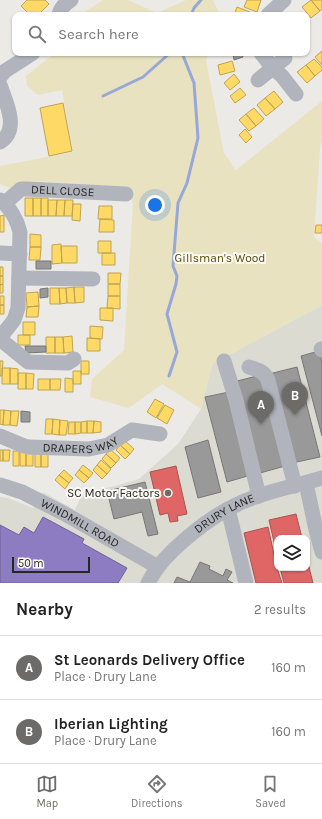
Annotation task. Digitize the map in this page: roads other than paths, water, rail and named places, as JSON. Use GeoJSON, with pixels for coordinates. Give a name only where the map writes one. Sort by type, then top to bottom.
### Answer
{"type":"FeatureCollection","features":[{"type":"Feature","properties":{"kind":"street"},"geometry":{"type":"LineString","coordinates":[[59,12],[71,0]]}},
{"type":"Feature","properties":{"kind":"street"},"geometry":{"type":"LineString","coordinates":[[271,12],[284,0]]}},
{"type":"Feature","properties":{"kind":"street"},"geometry":{"type":"LineString","coordinates":[[0,76],[5,71],[28,56]]}},
{"type":"Feature","properties":{"kind":"street"},"geometry":{"type":"LineString","coordinates":[[263,56],[296,94]]}},
{"type":"Feature","properties":{"kind":"street"},"geometry":{"type":"LineString","coordinates":[[258,80],[285,58]]}},
{"type":"Feature","properties":{"kind":"street"},"geometry":{"type":"LineString","coordinates":[[0,85],[9,112],[11,125],[8,135],[0,142]]}},
{"type":"Feature","properties":{"kind":"street","name":"DELL CLOSE"},"geometry":{"type":"LineString","coordinates":[[2,202],[21,189],[126,194]]}},
{"type":"Feature","properties":{"kind":"street"},"geometry":{"type":"LineString","coordinates":[[2,202],[13,215],[18,226],[20,232],[20,254],[18,308],[14,320],[0,339],[28,362],[68,363],[74,359]]}},
{"type":"Feature","properties":{"kind":"street"},"geometry":{"type":"LineString","coordinates":[[0,253],[20,254]]}},
{"type":"Feature","properties":{"kind":"street"},"geometry":{"type":"LineString","coordinates":[[19,278],[93,278]]}},
{"type":"Feature","properties":{"kind":"street"},"geometry":{"type":"LineString","coordinates":[[224,361],[236,400],[259,496]]}},
{"type":"Feature","properties":{"kind":"street"},"geometry":{"type":"LineString","coordinates":[[249,367],[261,370],[266,374],[322,552]]}},
{"type":"Feature","properties":{"kind":"street","name":"DRAPERS WAY"},"geometry":{"type":"LineString","coordinates":[[0,436],[30,447],[82,449],[98,448],[108,445],[116,432],[132,430],[160,434]]}},
{"type":"Feature","properties":{"kind":"street","name":"DRURY LANE"},"geometry":{"type":"LineString","coordinates":[[148,583],[158,568],[180,545],[202,526],[234,506],[259,496],[322,478]]}},
{"type":"Feature","properties":{"kind":"street","name":"WINDMILL ROAD"},"geometry":{"type":"LineString","coordinates":[[0,485],[22,492],[66,514],[158,568]]}},
{"type":"Feature","properties":{"kind":"street"},"geometry":{"type":"LineString","coordinates":[[228,510],[246,583]]}},
{"type":"Feature","properties":{"kind":"waterway"},"geometry":{"type":"LineString","coordinates":[[192,12],[201,0]]}},
{"type":"Feature","properties":{"kind":"waterway"},"geometry":{"type":"LineString","coordinates":[[103,96],[143,77],[167,56]]}},
{"type":"Feature","properties":{"kind":"waterway"},"geometry":{"type":"LineString","coordinates":[[169,376],[177,352],[167,314],[177,276],[173,266],[178,203],[187,183],[198,138],[194,83],[183,56]]}},
{"type":"Feature","properties":{"kind":"place","name":"Iberian Lighting"},"geometry":{"type":"Point","coordinates":[295,415]}},
{"type":"Feature","properties":{"kind":"place","name":"St Leonards Delivery Office"},"geometry":{"type":"Point","coordinates":[261,424]}},
{"type":"Feature","properties":{"kind":"place","name":"SC Motor Factors"},"geometry":{"type":"Point","coordinates":[168,493]}},
{"type":"Feature","properties":{"kind":"park label","name":"Gillsman's Wood"},"geometry":{"type":"Point","coordinates":[220,258]}}]}
